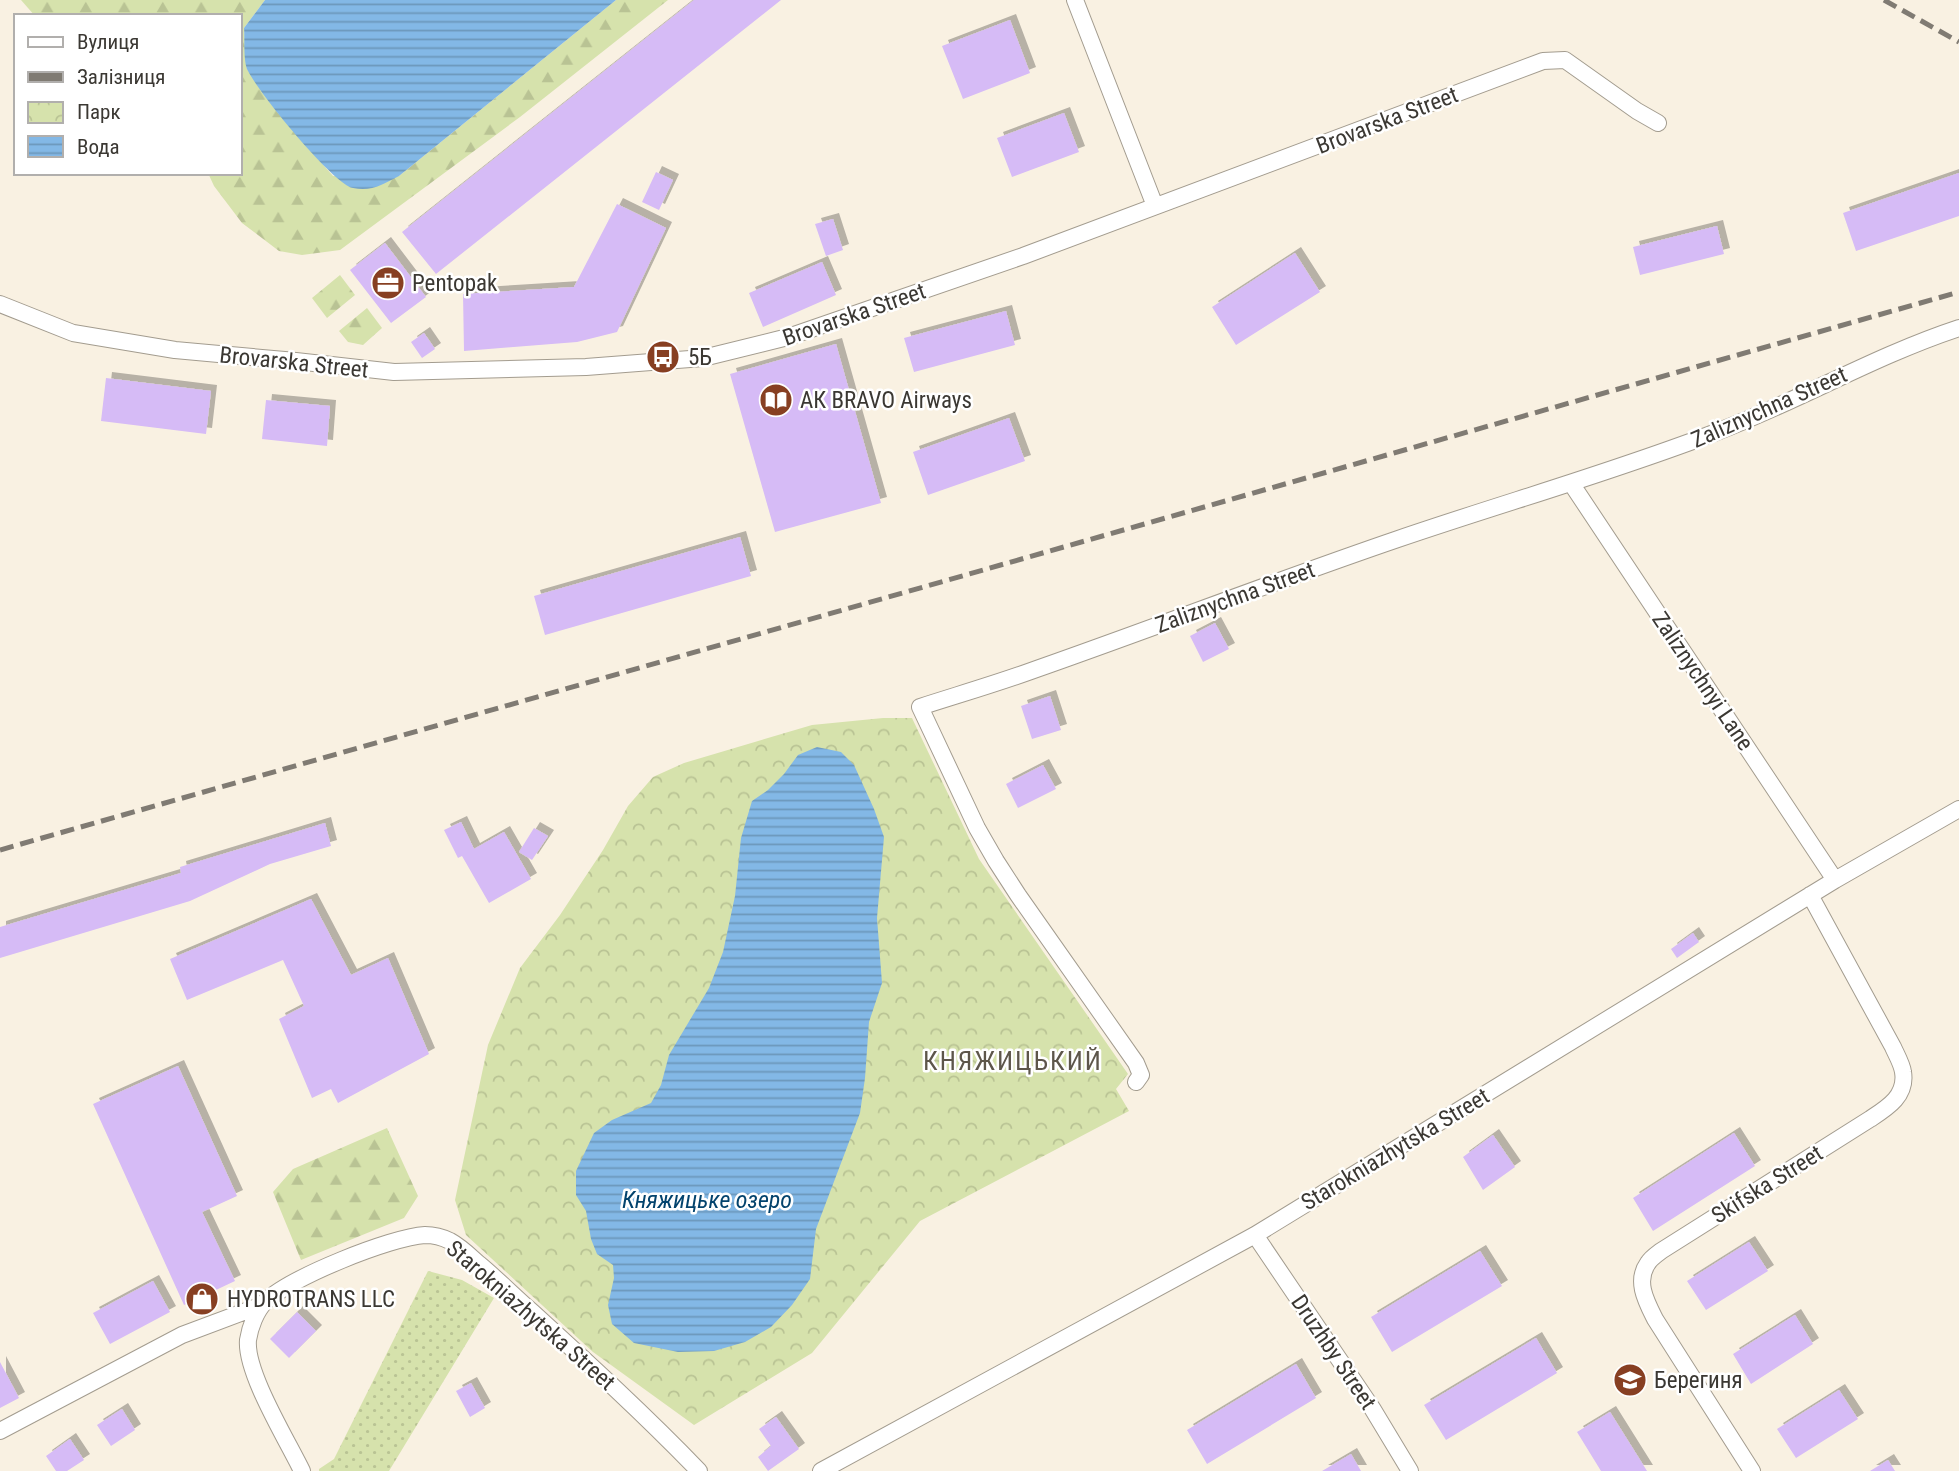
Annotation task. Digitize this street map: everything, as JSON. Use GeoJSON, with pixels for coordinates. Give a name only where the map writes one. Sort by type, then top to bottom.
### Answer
{"type":"FeatureCollection","features":[{"type":"Feature","properties":{"kind":"street"},"geometry":{"type":"LineString","coordinates":[[1075,0],[1155,206]]}},
{"type":"Feature","properties":{"kind":"street","name":"Brovarska Street"},"geometry":{"type":"LineString","coordinates":[[0,304],[73,333],[175,350],[394,372],[586,367],[703,358],[788,337],[1023,256],[1543,61],[1566,60],[1658,123]]}},
{"type":"Feature","properties":{"kind":"street","name":"Zaliznychna Street"},"geometry":{"type":"LineString","coordinates":[[1136,1082],[1140,1075],[1136,1063],[1018,895],[977,828],[920,706],[1028,672],[1398,539],[1644,459],[1786,404],[1923,340],[1959,328]]}},
{"type":"Feature","properties":{"kind":"street","name":"Zaliznychnyi Lane"},"geometry":{"type":"LineString","coordinates":[[1571,483],[1835,880]]}},
{"type":"Feature","properties":{"kind":"street","name":"Starokniazhytska Street"},"geometry":{"type":"LineString","coordinates":[[821,1471],[1255,1235],[1835,880],[1959,809]]}},
{"type":"Feature","properties":{"kind":"street","name":"Skifska Street"},"geometry":{"type":"LineString","coordinates":[[1752,1471],[1655,1319],[1644,1297],[1641,1279],[1648,1263],[1661,1251],[1870,1119],[1892,1104],[1902,1090],[1903,1072],[1893,1047],[1811,895]]}},
{"type":"Feature","properties":{"kind":"street","name":"Druzhby Street"},"geometry":{"type":"LineString","coordinates":[[1255,1235],[1372,1408],[1410,1471]]}},
{"type":"Feature","properties":{"kind":"street","name":"Starokniazhytska Street"},"geometry":{"type":"LineString","coordinates":[[0,1431],[182,1335],[262,1305],[285,1287],[370,1249],[416,1236],[438,1236],[460,1248],[493,1276],[645,1415],[699,1471]]}},
{"type":"Feature","properties":{"kind":"street"},"geometry":{"type":"LineString","coordinates":[[262,1305],[251,1326],[249,1358],[256,1378],[302,1471]]}},
{"type":"Feature","properties":{"kind":"green space"},"geometry":{"type":"Polygon","coordinates":[[[21,0],[265,0],[244,28],[247,69],[278,113],[333,176],[399,176],[616,0],[668,0],[520,117],[340,250],[302,255],[279,251],[242,223],[209,175],[242,175],[242,14],[33,14],[21,0]]]}},
{"type":"Feature","properties":{"kind":"green space"},"geometry":{"type":"Polygon","coordinates":[[[340,275],[355,295],[327,318],[312,298],[340,275]]]}},
{"type":"Feature","properties":{"kind":"green space"},"geometry":{"type":"Polygon","coordinates":[[[367,308],[382,328],[363,345],[348,342],[339,331],[367,308]]]}},
{"type":"Feature","properties":{"kind":"green space"},"geometry":{"type":"Polygon","coordinates":[[[912,718],[979,859],[1128,1074],[1116,1089],[1129,1111],[920,1221],[812,1353],[694,1425],[593,1352],[466,1235],[455,1200],[488,1045],[520,968],[560,915],[628,806],[653,777],[684,763],[812,725],[912,718]]]}},
{"type":"Feature","properties":{"kind":"green space"},"geometry":{"type":"Polygon","coordinates":[[[387,1128],[418,1196],[404,1218],[301,1260],[273,1192],[293,1169],[387,1128]]]}},
{"type":"Feature","properties":{"kind":"green space"},"geometry":{"type":"Polygon","coordinates":[[[428,1271],[462,1280],[494,1298],[389,1471],[319,1471],[334,1459],[428,1271]]]}},
{"type":"Feature","properties":{"kind":"water"},"geometry":{"type":"Polygon","coordinates":[[[265,0],[616,0],[399,176],[377,186],[360,189],[343,182],[313,155],[248,71],[244,28],[265,0]]]}},
{"type":"Feature","properties":{"kind":"water","name":"Княжицьке озеро"},"geometry":{"type":"Polygon","coordinates":[[[817,747],[841,752],[854,765],[884,837],[877,918],[882,983],[869,1022],[860,1113],[816,1229],[810,1279],[792,1305],[771,1327],[745,1342],[714,1351],[678,1352],[634,1343],[612,1324],[608,1305],[614,1278],[613,1265],[597,1254],[591,1239],[586,1211],[576,1195],[576,1171],[594,1133],[612,1120],[651,1103],[661,1085],[669,1055],[709,988],[723,952],[735,896],[741,838],[752,801],[784,774],[798,755],[817,747]]]}},
{"type":"Feature","properties":{"kind":"building"},"geometry":{"type":"Polygon","coordinates":[[[694,0],[781,0],[436,274],[402,232],[694,0]]]}},
{"type":"Feature","properties":{"kind":"building"},"geometry":{"type":"Polygon","coordinates":[[[1010,20],[1030,73],[963,99],[942,46],[1010,20]]]}},
{"type":"Feature","properties":{"kind":"building"},"geometry":{"type":"Polygon","coordinates":[[[1064,113],[1079,152],[1012,177],[997,138],[1064,113]]]}},
{"type":"Feature","properties":{"kind":"building"},"geometry":{"type":"Polygon","coordinates":[[[656,172],[673,180],[659,210],[642,202],[656,172]]]}},
{"type":"Feature","properties":{"kind":"building"},"geometry":{"type":"Polygon","coordinates":[[[1959,173],[1959,216],[1856,251],[1843,213],[1959,173]]]}},
{"type":"Feature","properties":{"kind":"building"},"geometry":{"type":"Polygon","coordinates":[[[617,204],[666,228],[617,332],[577,342],[464,351],[463,294],[574,287],[617,204]]]}},
{"type":"Feature","properties":{"kind":"building"},"geometry":{"type":"Polygon","coordinates":[[[833,219],[843,250],[826,256],[815,224],[833,219]]]}},
{"type":"Feature","properties":{"kind":"building"},"geometry":{"type":"Polygon","coordinates":[[[1717,226],[1724,254],[1640,275],[1633,247],[1717,226]]]}},
{"type":"Feature","properties":{"kind":"building","name":"Pentopak"},"geometry":{"type":"Polygon","coordinates":[[[385,243],[426,297],[391,323],[350,270],[385,243]]]}},
{"type":"Feature","properties":{"kind":"building"},"geometry":{"type":"Polygon","coordinates":[[[1295,253],[1320,292],[1236,345],[1212,307],[1295,253]]]}},
{"type":"Feature","properties":{"kind":"building"},"geometry":{"type":"Polygon","coordinates":[[[822,262],[836,295],[763,327],[749,293],[822,262]]]}},
{"type":"Feature","properties":{"kind":"building"},"geometry":{"type":"Polygon","coordinates":[[[1006,311],[1015,345],[914,372],[904,338],[1006,311]]]}},
{"type":"Feature","properties":{"kind":"building"},"geometry":{"type":"Polygon","coordinates":[[[424,333],[435,349],[422,358],[411,342],[424,333]]]}},
{"type":"Feature","properties":{"kind":"building"},"geometry":{"type":"Polygon","coordinates":[[[836,344],[881,503],[775,532],[730,374],[836,344]]]}},
{"type":"Feature","properties":{"kind":"building"},"geometry":{"type":"Polygon","coordinates":[[[106,378],[211,391],[206,434],[101,421],[106,378]]]}},
{"type":"Feature","properties":{"kind":"building"},"geometry":{"type":"Polygon","coordinates":[[[266,400],[330,406],[327,446],[262,439],[266,400]]]}},
{"type":"Feature","properties":{"kind":"building"},"geometry":{"type":"Polygon","coordinates":[[[1009,418],[1025,461],[928,495],[913,452],[1009,418]]]}},
{"type":"Feature","properties":{"kind":"building"},"geometry":{"type":"Polygon","coordinates":[[[740,537],[751,576],[545,635],[534,596],[740,537]]]}},
{"type":"Feature","properties":{"kind":"building"},"geometry":{"type":"Polygon","coordinates":[[[1215,623],[1229,649],[1203,662],[1190,636],[1215,623]]]}},
{"type":"Feature","properties":{"kind":"building"},"geometry":{"type":"Polygon","coordinates":[[[1050,696],[1061,730],[1032,739],[1021,706],[1050,696]]]}},
{"type":"Feature","properties":{"kind":"building"},"geometry":{"type":"Polygon","coordinates":[[[1043,765],[1056,789],[1018,808],[1006,784],[1043,765]]]}},
{"type":"Feature","properties":{"kind":"building"},"geometry":{"type":"Polygon","coordinates":[[[461,822],[474,849],[504,832],[531,879],[489,903],[462,856],[458,858],[444,830],[461,822]]]}},
{"type":"Feature","properties":{"kind":"building"},"geometry":{"type":"Polygon","coordinates":[[[325,823],[331,846],[270,864],[190,901],[0,958],[0,927],[181,873],[180,867],[325,823]]]}},
{"type":"Feature","properties":{"kind":"building"},"geometry":{"type":"Polygon","coordinates":[[[534,828],[548,836],[532,860],[519,852],[534,828]]]}},
{"type":"Feature","properties":{"kind":"building"},"geometry":{"type":"Polygon","coordinates":[[[311,899],[351,975],[388,958],[429,1054],[338,1103],[331,1089],[312,1098],[279,1019],[304,1006],[283,960],[187,1000],[170,959],[311,899]]]}},
{"type":"Feature","properties":{"kind":"building"},"geometry":{"type":"Polygon","coordinates":[[[1693,933],[1699,942],[1677,958],[1671,949],[1693,933]]]}},
{"type":"Feature","properties":{"kind":"building"},"geometry":{"type":"Polygon","coordinates":[[[178,1066],[237,1196],[202,1212],[235,1281],[184,1305],[93,1104],[178,1066]]]}},
{"type":"Feature","properties":{"kind":"building"},"geometry":{"type":"Polygon","coordinates":[[[1734,1133],[1755,1166],[1653,1231],[1633,1198],[1734,1133]]]}},
{"type":"Feature","properties":{"kind":"building"},"geometry":{"type":"Polygon","coordinates":[[[1493,1135],[1515,1167],[1483,1190],[1463,1157],[1493,1135]]]}},
{"type":"Feature","properties":{"kind":"building"},"geometry":{"type":"Polygon","coordinates":[[[1749,1242],[1768,1271],[1706,1310],[1687,1281],[1749,1242]]]}},
{"type":"Feature","properties":{"kind":"building"},"geometry":{"type":"Polygon","coordinates":[[[1480,1251],[1502,1286],[1392,1352],[1371,1317],[1480,1251]]]}},
{"type":"Feature","properties":{"kind":"building"},"geometry":{"type":"Polygon","coordinates":[[[153,1281],[170,1312],[110,1344],[93,1313],[153,1281]]]}},
{"type":"Feature","properties":{"kind":"building"},"geometry":{"type":"Polygon","coordinates":[[[297,1312],[316,1331],[289,1358],[270,1339],[297,1312]]]}},
{"type":"Feature","properties":{"kind":"building"},"geometry":{"type":"Polygon","coordinates":[[[1795,1315],[1813,1344],[1751,1384],[1733,1354],[1795,1315]]]}},
{"type":"Feature","properties":{"kind":"building"},"geometry":{"type":"Polygon","coordinates":[[[1536,1338],[1557,1373],[1446,1440],[1424,1405],[1536,1338]]]}},
{"type":"Feature","properties":{"kind":"building"},"geometry":{"type":"Polygon","coordinates":[[[0,1362],[19,1398],[0,1408],[0,1362]]]}},
{"type":"Feature","properties":{"kind":"building"},"geometry":{"type":"Polygon","coordinates":[[[1296,1364],[1316,1398],[1207,1464],[1187,1430],[1296,1364]]]}},
{"type":"Feature","properties":{"kind":"building"},"geometry":{"type":"Polygon","coordinates":[[[471,1383],[485,1408],[470,1417],[456,1391],[471,1383]]]}},
{"type":"Feature","properties":{"kind":"building"},"geometry":{"type":"Polygon","coordinates":[[[1839,1390],[1858,1419],[1796,1458],[1777,1429],[1839,1390]]]}},
{"type":"Feature","properties":{"kind":"building"},"geometry":{"type":"Polygon","coordinates":[[[122,1409],[135,1430],[111,1446],[97,1425],[122,1409]]]}},
{"type":"Feature","properties":{"kind":"building"},"geometry":{"type":"Polygon","coordinates":[[[1610,1412],[1647,1471],[1601,1471],[1577,1432],[1610,1412]]]}},
{"type":"Feature","properties":{"kind":"building"},"geometry":{"type":"Polygon","coordinates":[[[776,1417],[799,1449],[768,1471],[758,1457],[771,1446],[759,1429],[776,1417]]]}},
{"type":"Feature","properties":{"kind":"building"},"geometry":{"type":"Polygon","coordinates":[[[70,1439],[84,1460],[67,1471],[56,1471],[46,1456],[70,1439]]]}},
{"type":"Feature","properties":{"kind":"building"},"geometry":{"type":"Polygon","coordinates":[[[1351,1454],[1361,1471],[1322,1471],[1351,1454]]]}},
{"type":"Feature","properties":{"kind":"building"},"geometry":{"type":"Polygon","coordinates":[[[1888,1460],[1895,1471],[1870,1471],[1888,1460]]]}},
{"type":"Feature","properties":{"kind":"railway"},"geometry":{"type":"LineString","coordinates":[[1884,0],[1959,42]]}},
{"type":"Feature","properties":{"kind":"railway"},"geometry":{"type":"LineString","coordinates":[[0,850],[1959,292]]}},
{"type":"Feature","properties":{"kind":"place","name":"Pentopak"},"geometry":{"type":"Point","coordinates":[388,283]}},
{"type":"Feature","properties":{"kind":"place","name":"5Б"},"geometry":{"type":"Point","coordinates":[663,357]}},
{"type":"Feature","properties":{"kind":"place","name":"АК BRAVO Airways"},"geometry":{"type":"Point","coordinates":[776,400]}},
{"type":"Feature","properties":{"kind":"place","name":"HYDROTRANS LLC"},"geometry":{"type":"Point","coordinates":[202,1299]}},
{"type":"Feature","properties":{"kind":"place","name":"Берегиня"},"geometry":{"type":"Point","coordinates":[1630,1380]}},
{"type":"Feature","properties":{"kind":"district","name":"КНЯЖИЦЬКИЙ"},"geometry":{"type":"Point","coordinates":[1013,1061]}}]}
